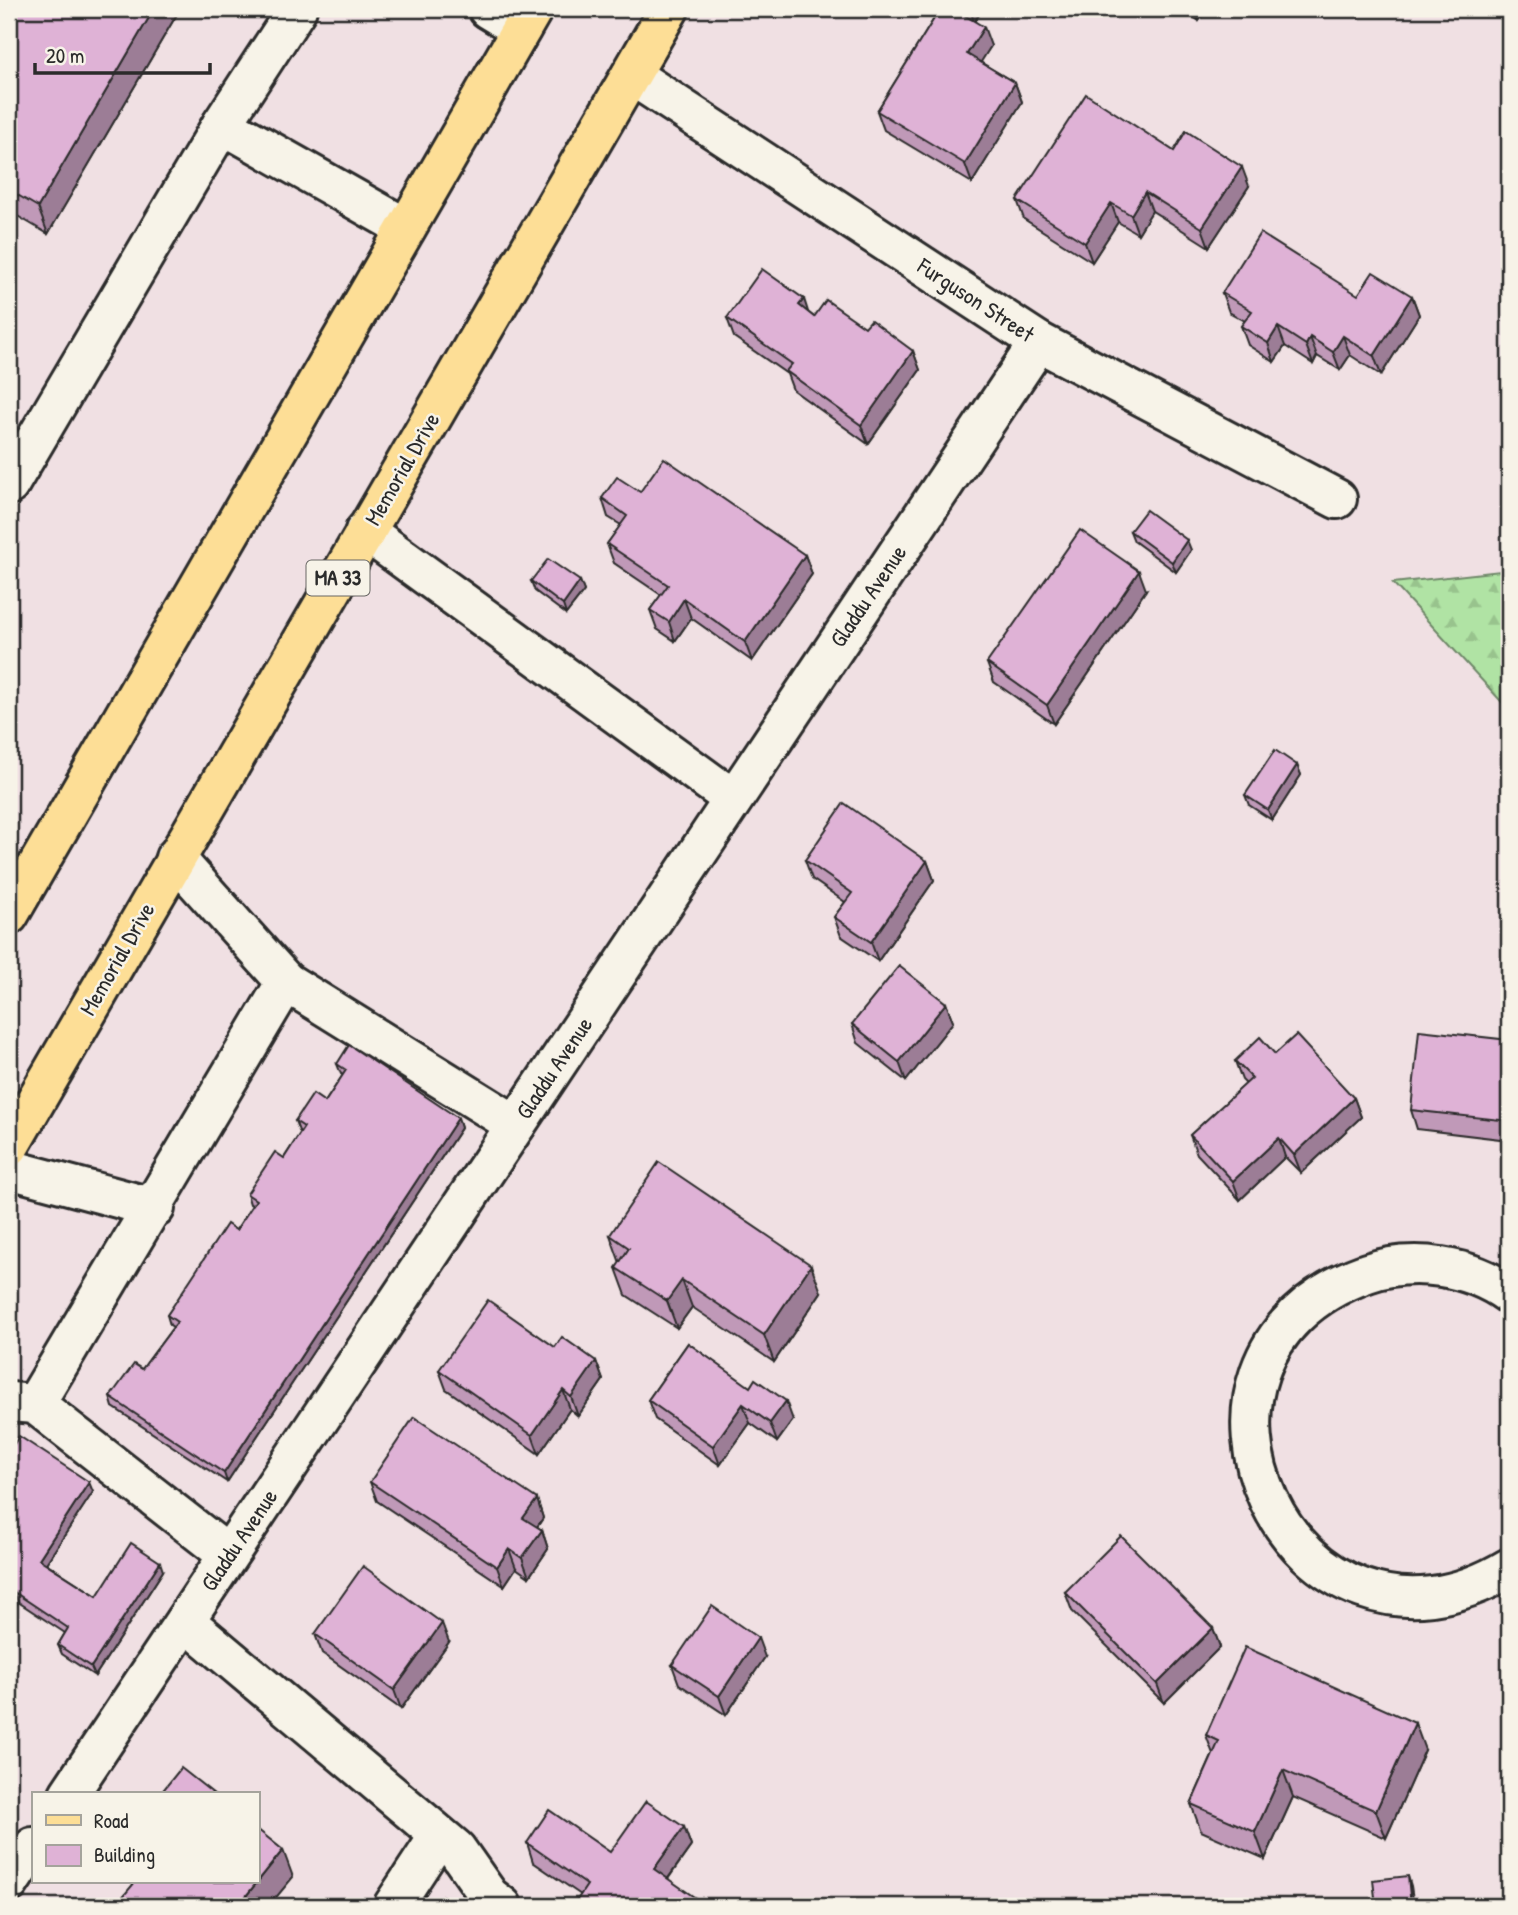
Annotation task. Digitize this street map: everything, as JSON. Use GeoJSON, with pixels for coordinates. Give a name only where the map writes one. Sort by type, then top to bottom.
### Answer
{"type":"FeatureCollection","features":[{"type":"Feature","properties":{"kind":"main road","name":"Memorial Drive"},"geometry":{"type":"LineString","coordinates":[[9,1147],[669,9]]}},
{"type":"Feature","properties":{"kind":"main road"},"geometry":{"type":"LineString","coordinates":[[10,908],[527,19]]}},
{"type":"Feature","properties":{"kind":"street"},"geometry":{"type":"LineString","coordinates":[[9,485],[222,124],[297,9]]}},
{"type":"Feature","properties":{"kind":"street"},"geometry":{"type":"LineString","coordinates":[[488,9],[527,19]]}},
{"type":"Feature","properties":{"kind":"street","name":"Furguson Street"},"geometry":{"type":"LineString","coordinates":[[631,75],[1039,342],[1336,499]]}},
{"type":"Feature","properties":{"kind":"street"},"geometry":{"type":"LineString","coordinates":[[222,124],[406,229]]}},
{"type":"Feature","properties":{"kind":"street","name":"Gladdu Avenue"},"geometry":{"type":"LineString","coordinates":[[69,1792],[1039,342]]}},
{"type":"Feature","properties":{"kind":"street"},"geometry":{"type":"LineString","coordinates":[[365,531],[733,799]]}},
{"type":"Feature","properties":{"kind":"street"},"geometry":{"type":"LineString","coordinates":[[175,858],[286,982],[516,1125]]}},
{"type":"Feature","properties":{"kind":"street"},"geometry":{"type":"LineString","coordinates":[[229,1555],[22,1403],[155,1208],[286,982]]}},
{"type":"Feature","properties":{"kind":"street"},"geometry":{"type":"LineString","coordinates":[[9,1169],[155,1208]]}},
{"type":"Feature","properties":{"kind":"street"},"geometry":{"type":"LineString","coordinates":[[1509,1294],[1473,1275],[1441,1267],[1398,1266],[1346,1280],[1317,1297],[1294,1319],[1275,1345],[1260,1374],[1252,1406],[1251,1438],[1263,1491],[1283,1529],[1306,1554],[1332,1573],[1361,1587],[1392,1596],[1425,1596],[1457,1592],[1488,1581],[1509,1569]]}},
{"type":"Feature","properties":{"kind":"street"},"geometry":{"type":"LineString","coordinates":[[185,1621],[456,1849],[489,1896],[502,1906]]}},
{"type":"Feature","properties":{"kind":"street"},"geometry":{"type":"LineString","coordinates":[[393,1906],[439,1836]]}},
{"type":"Feature","properties":{"kind":"street"},"geometry":{"type":"LineString","coordinates":[[9,1883],[32,1848]]}},
{"type":"Feature","properties":{"kind":"green space"},"geometry":{"type":"Polygon","coordinates":[[[1509,570],[1509,710],[1393,583],[1509,570]]]}},
{"type":"Feature","properties":{"kind":"building"},"geometry":{"type":"Polygon","coordinates":[[[19,9],[154,9],[38,207],[9,190],[9,26],[19,9]]]}},
{"type":"Feature","properties":{"kind":"building"},"geometry":{"type":"Polygon","coordinates":[[[940,9],[954,9],[984,27],[967,54],[1015,83],[965,164],[877,111],[940,9]]]}},
{"type":"Feature","properties":{"kind":"building"},"geometry":{"type":"Polygon","coordinates":[[[1086,94],[1174,151],[1186,131],[1242,167],[1202,228],[1145,192],[1131,215],[1111,203],[1085,243],[1017,200],[1086,94]]]}},
{"type":"Feature","properties":{"kind":"building"},"geometry":{"type":"Polygon","coordinates":[[[1260,233],[1358,295],[1373,272],[1412,296],[1374,356],[1343,336],[1333,352],[1310,337],[1306,345],[1278,327],[1268,343],[1241,326],[1252,311],[1222,293],[1260,233]]]}},
{"type":"Feature","properties":{"kind":"building"},"geometry":{"type":"Polygon","coordinates":[[[762,269],[804,299],[799,305],[814,317],[826,300],[865,327],[871,320],[913,351],[861,425],[786,371],[792,364],[727,318],[762,269]]]}},
{"type":"Feature","properties":{"kind":"building"},"geometry":{"type":"Polygon","coordinates":[[[664,458],[805,555],[745,642],[684,599],[669,622],[650,610],[668,585],[607,544],[627,516],[602,498],[617,477],[640,492],[664,458]]]}},
{"type":"Feature","properties":{"kind":"building"},"geometry":{"type":"Polygon","coordinates":[[[1146,510],[1187,540],[1172,562],[1130,531],[1146,510]]]}},
{"type":"Feature","properties":{"kind":"building"},"geometry":{"type":"Polygon","coordinates":[[[1080,530],[1139,571],[1047,705],[987,663],[1080,530]]]}},
{"type":"Feature","properties":{"kind":"building"},"geometry":{"type":"Polygon","coordinates":[[[548,559],[580,581],[563,605],[531,581],[548,559]]]}},
{"type":"Feature","properties":{"kind":"building"},"geometry":{"type":"Polygon","coordinates":[[[1275,750],[1297,765],[1268,810],[1245,795],[1275,750]]]}},
{"type":"Feature","properties":{"kind":"building"},"geometry":{"type":"Polygon","coordinates":[[[844,803],[927,861],[871,942],[834,917],[852,893],[805,860],[844,803]]]}},
{"type":"Feature","properties":{"kind":"building"},"geometry":{"type":"Polygon","coordinates":[[[899,966],[946,1003],[899,1062],[852,1024],[899,966]]]}},
{"type":"Feature","properties":{"kind":"building"},"geometry":{"type":"Polygon","coordinates":[[[1419,1030],[1509,1040],[1509,1121],[1411,1110],[1419,1030]]]}},
{"type":"Feature","properties":{"kind":"building"},"geometry":{"type":"Polygon","coordinates":[[[1296,1035],[1354,1098],[1294,1155],[1279,1138],[1233,1181],[1190,1135],[1252,1078],[1235,1061],[1260,1037],[1275,1054],[1296,1035]]]}},
{"type":"Feature","properties":{"kind":"building"},"geometry":{"type":"Polygon","coordinates":[[[349,1045],[458,1118],[224,1473],[110,1397],[134,1364],[142,1369],[177,1322],[167,1315],[227,1224],[236,1230],[256,1200],[247,1194],[275,1152],[284,1158],[304,1127],[295,1121],[313,1094],[325,1102],[346,1070],[337,1064],[349,1045]]]}},
{"type":"Feature","properties":{"kind":"building"},"geometry":{"type":"Polygon","coordinates":[[[659,1162],[811,1265],[764,1335],[682,1280],[667,1301],[616,1268],[629,1248],[610,1235],[659,1162]]]}},
{"type":"Feature","properties":{"kind":"building"},"geometry":{"type":"Polygon","coordinates":[[[488,1300],[555,1347],[562,1337],[596,1361],[571,1397],[563,1390],[532,1435],[439,1370],[488,1300]]]}},
{"type":"Feature","properties":{"kind":"building"},"geometry":{"type":"Polygon","coordinates":[[[688,1343],[750,1387],[755,1379],[786,1401],[770,1423],[743,1404],[713,1446],[648,1400],[688,1343]]]}},
{"type":"Feature","properties":{"kind":"building"},"geometry":{"type":"Polygon","coordinates":[[[414,1417],[537,1499],[523,1518],[542,1530],[522,1558],[509,1549],[497,1567],[370,1482],[414,1417]]]}},
{"type":"Feature","properties":{"kind":"building"},"geometry":{"type":"Polygon","coordinates":[[[19,1436],[89,1482],[39,1559],[97,1596],[131,1543],[160,1562],[91,1667],[58,1645],[68,1628],[14,1592],[9,1601],[9,1452],[19,1436]]]}},
{"type":"Feature","properties":{"kind":"building"},"geometry":{"type":"Polygon","coordinates":[[[1121,1536],[1213,1628],[1157,1684],[1065,1592],[1121,1536]]]}},
{"type":"Feature","properties":{"kind":"building"},"geometry":{"type":"Polygon","coordinates":[[[363,1566],[442,1623],[394,1690],[315,1634],[363,1566]]]}},
{"type":"Feature","properties":{"kind":"building"},"geometry":{"type":"Polygon","coordinates":[[[712,1606],[758,1638],[719,1696],[672,1665],[712,1606]]]}},
{"type":"Feature","properties":{"kind":"building"},"geometry":{"type":"Polygon","coordinates":[[[1245,1647],[1415,1723],[1376,1811],[1283,1770],[1255,1832],[1191,1804],[1219,1741],[1206,1735],[1245,1647]]]}},
{"type":"Feature","properties":{"kind":"building"},"geometry":{"type":"Polygon","coordinates":[[[181,1768],[211,1792],[162,1792],[181,1768]]]}},
{"type":"Feature","properties":{"kind":"building"},"geometry":{"type":"Polygon","coordinates":[[[646,1801],[684,1827],[654,1869],[707,1906],[573,1906],[587,1885],[527,1843],[549,1810],[610,1852],[646,1801]]]}},
{"type":"Feature","properties":{"kind":"building"},"geometry":{"type":"Polygon","coordinates":[[[259,1831],[283,1850],[259,1880],[259,1831]]]}},
{"type":"Feature","properties":{"kind":"building"},"geometry":{"type":"Polygon","coordinates":[[[1408,1876],[1411,1906],[1376,1906],[1373,1880],[1408,1876]]]}},
{"type":"Feature","properties":{"kind":"building"},"geometry":{"type":"Polygon","coordinates":[[[133,1884],[256,1884],[238,1906],[115,1906],[133,1884]]]}},
{"type":"Feature","properties":{"kind":"building"},"geometry":{"type":"Polygon","coordinates":[[[443,1896],[458,1906],[436,1906],[443,1896]]]}}]}
